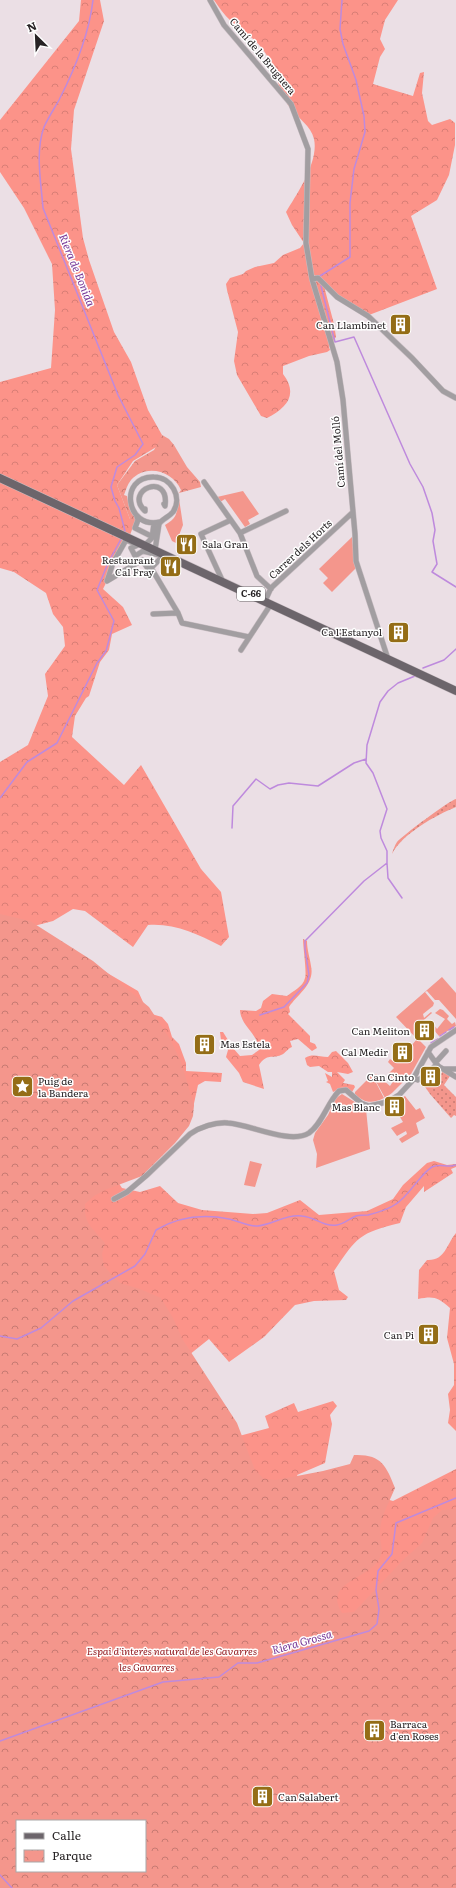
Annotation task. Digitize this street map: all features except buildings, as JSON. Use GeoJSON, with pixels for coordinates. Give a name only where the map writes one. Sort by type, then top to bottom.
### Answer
{"type":"FeatureCollection","features":[{"type":"Feature","properties":{"kind":"main road","name":"C-66"},"geometry":{"type":"LineString","coordinates":[[0,478],[456,691]]}},
{"type":"Feature","properties":{"kind":"street","name":"Camí de la Bruguera"},"geometry":{"type":"LineString","coordinates":[[210,0],[224,25],[291,104],[308,148],[306,243]]}},
{"type":"Feature","properties":{"kind":"street","name":"Camí del Molló"},"geometry":{"type":"LineString","coordinates":[[306,243],[312,279],[337,362],[343,400],[356,561],[388,659]]}},
{"type":"Feature","properties":{"kind":"street"},"geometry":{"type":"LineString","coordinates":[[312,279],[318,278],[336,297],[368,316],[412,358],[443,392],[456,398]]}},
{"type":"Feature","properties":{"kind":"street"},"geometry":{"type":"LineString","coordinates":[[145,545],[152,538],[157,523],[173,512],[176,505],[176,495],[170,483],[160,477],[144,478],[134,485],[129,496],[132,509],[142,520],[157,523]]}},
{"type":"Feature","properties":{"kind":"street"},"geometry":{"type":"LineString","coordinates":[[204,482],[240,533],[257,576],[271,589]]}},
{"type":"Feature","properties":{"kind":"street"},"geometry":{"type":"LineString","coordinates":[[145,509],[145,511],[142,507],[140,497],[143,490],[147,487],[158,487],[162,489],[165,496],[165,506],[164,504]]}},
{"type":"Feature","properties":{"kind":"street"},"geometry":{"type":"LineString","coordinates":[[240,533],[286,511]]}},
{"type":"Feature","properties":{"kind":"street","name":"Carrer dels Horts"},"geometry":{"type":"LineString","coordinates":[[241,650],[268,602],[271,589],[352,513]]}},
{"type":"Feature","properties":{"kind":"street"},"geometry":{"type":"LineString","coordinates":[[137,516],[135,528],[148,535]]}},
{"type":"Feature","properties":{"kind":"street"},"geometry":{"type":"LineString","coordinates":[[223,582],[201,534],[231,520]]}},
{"type":"Feature","properties":{"kind":"street"},"geometry":{"type":"LineString","coordinates":[[155,550],[157,523]]}},
{"type":"Feature","properties":{"kind":"street"},"geometry":{"type":"LineString","coordinates":[[163,555],[143,551],[135,556],[131,548],[138,545],[126,540],[113,563],[107,581],[142,560],[149,570],[150,569],[178,613],[182,623],[249,636]]}},
{"type":"Feature","properties":{"kind":"street"},"geometry":{"type":"LineString","coordinates":[[150,569],[163,555]]}},
{"type":"Feature","properties":{"kind":"street"},"geometry":{"type":"LineString","coordinates":[[153,614],[178,613]]}},
{"type":"Feature","properties":{"kind":"street"},"geometry":{"type":"LineString","coordinates":[[114,1199],[127,1192],[190,1134],[200,1128],[229,1123],[290,1137],[302,1137],[310,1132],[319,1123],[333,1096],[338,1090],[342,1089],[348,1091],[361,1103],[369,1106],[378,1105],[399,1095],[414,1078],[431,1047],[456,1030]]}},
{"type":"Feature","properties":{"kind":"street"},"geometry":{"type":"LineString","coordinates":[[414,1078],[418,1080],[422,1077],[437,1063],[446,1051]]}},
{"type":"Feature","properties":{"kind":"street"},"geometry":{"type":"LineString","coordinates":[[428,1052],[437,1063],[456,1077]]}},
{"type":"Feature","properties":{"kind":"street"},"geometry":{"type":"LineString","coordinates":[[444,1069],[456,1069]]}},
{"type":"Feature","properties":{"kind":"green space","name":"Espai d'interès natural de les Gavarres"},"geometry":{"type":"Polygon","coordinates":[[[81,0],[100,0],[104,21],[74,110],[71,149],[83,238],[114,332],[131,362],[148,410],[162,435],[158,446],[133,461],[117,485],[130,519],[130,535],[103,589],[123,607],[132,625],[112,634],[109,650],[100,662],[89,696],[86,698],[75,716],[72,737],[124,785],[141,765],[201,869],[221,892],[229,937],[221,946],[186,930],[167,926],[148,925],[133,947],[85,911],[73,909],[53,921],[34,926],[138,991],[148,1013],[162,1017],[168,1024],[172,1037],[179,1044],[186,1063],[186,1071],[222,1073],[221,1082],[205,1081],[198,1085],[193,1108],[110,1170],[122,1188],[140,1192],[160,1186],[178,1203],[202,1210],[253,1214],[267,1213],[300,1200],[319,1215],[367,1211],[393,1199],[403,1185],[427,1163],[434,1161],[447,1165],[456,1164],[456,1167],[451,1169],[453,1173],[424,1192],[424,1186],[406,1207],[400,1223],[367,1234],[360,1238],[348,1251],[334,1271],[339,1290],[348,1297],[346,1300],[314,1301],[295,1305],[264,1337],[229,1362],[209,1339],[174,1367],[239,1436],[269,1428],[265,1416],[294,1403],[298,1412],[333,1401],[337,1406],[330,1415],[332,1424],[325,1463],[297,1475],[301,1486],[393,1501],[456,1469],[456,1888],[0,1888],[0,762],[28,745],[48,696],[45,674],[65,646],[63,627],[53,614],[46,593],[14,572],[0,568],[0,382],[51,368],[55,310],[52,264],[24,208],[0,172],[0,120],[79,21],[81,0]]]}},
{"type":"Feature","properties":{"kind":"green space"},"geometry":{"type":"Polygon","coordinates":[[[214,0],[398,0],[385,20],[380,39],[385,49],[380,57],[373,84],[413,96],[420,73],[424,72],[422,93],[428,121],[432,125],[450,119],[455,123],[455,145],[449,175],[437,200],[411,216],[437,289],[369,315],[327,288],[325,290],[336,337],[329,347],[330,350],[283,366],[283,374],[290,388],[290,395],[285,405],[280,410],[267,418],[261,416],[237,375],[234,361],[238,332],[226,284],[230,278],[243,274],[255,267],[274,263],[283,255],[300,248],[304,243],[292,225],[286,212],[301,187],[310,167],[315,148],[314,139],[307,126],[290,108],[282,93],[270,62],[261,47],[228,19],[214,0]]]}},
{"type":"Feature","properties":{"kind":"green space"},"geometry":{"type":"Polygon","coordinates":[[[162,435],[169,439],[174,445],[187,467],[200,482],[201,487],[179,493],[181,490],[177,483],[166,474],[151,471],[137,475],[131,480],[124,495],[127,496],[130,510],[136,519],[130,535],[130,519],[117,485],[135,461],[154,450],[162,435]]]}},
{"type":"Feature","properties":{"kind":"green space"},"geometry":{"type":"Polygon","coordinates":[[[243,491],[259,514],[248,520],[250,524],[245,527],[225,499],[220,502],[217,497],[243,491]]]}},
{"type":"Feature","properties":{"kind":"green space"},"geometry":{"type":"Polygon","coordinates":[[[178,492],[183,525],[176,543],[172,541],[165,525],[171,521],[176,514],[178,492]]]}},
{"type":"Feature","properties":{"kind":"green space"},"geometry":{"type":"Polygon","coordinates":[[[352,537],[356,568],[332,592],[323,583],[328,578],[319,569],[352,537]]]}},
{"type":"Feature","properties":{"kind":"green space"},"geometry":{"type":"Polygon","coordinates":[[[456,799],[456,807],[430,820],[411,832],[403,839],[392,854],[396,843],[401,838],[436,811],[456,799]]]}},
{"type":"Feature","properties":{"kind":"green space","name":"Espai d'interès natural de les Gavarres"},"geometry":{"type":"Polygon","coordinates":[[[0,914],[30,921],[93,961],[149,1007],[170,1039],[181,1062],[194,1105],[193,1116],[189,1126],[175,1143],[142,1176],[105,1190],[94,1196],[85,1204],[86,1217],[90,1226],[105,1243],[102,1254],[104,1266],[120,1283],[140,1289],[161,1298],[173,1318],[183,1340],[237,1423],[255,1470],[264,1479],[276,1480],[350,1464],[354,1455],[371,1456],[381,1462],[389,1473],[395,1488],[381,1523],[380,1535],[382,1548],[380,1557],[372,1567],[342,1588],[338,1595],[338,1603],[342,1613],[354,1612],[403,1560],[422,1543],[433,1518],[442,1510],[456,1509],[456,1888],[0,1888],[0,914]]]}},
{"type":"Feature","properties":{"kind":"green space"},"geometry":{"type":"Polygon","coordinates":[[[303,939],[307,941],[312,972],[311,978],[305,988],[289,1007],[290,1012],[288,1014],[310,1036],[310,1042],[315,1044],[317,1048],[312,1051],[298,1039],[290,1041],[292,1047],[281,1055],[265,1059],[259,1065],[264,1089],[243,1082],[239,1073],[226,1057],[228,1050],[221,1040],[220,1032],[223,1032],[240,1056],[252,1055],[259,1050],[256,1039],[243,1021],[240,1010],[256,1011],[261,1008],[263,1001],[272,994],[287,996],[302,984],[305,976],[303,939]]]}},
{"type":"Feature","properties":{"kind":"green space"},"geometry":{"type":"Polygon","coordinates":[[[442,977],[456,993],[456,1019],[439,1000],[435,1000],[427,991],[425,992],[434,1003],[433,1006],[423,1014],[424,1018],[431,1012],[432,1013],[418,1025],[422,1029],[420,1033],[423,1039],[420,1041],[426,1047],[411,1074],[385,1098],[373,1076],[376,1074],[390,1086],[394,1080],[388,1074],[394,1068],[388,1062],[390,1059],[396,1063],[397,1061],[400,1063],[405,1057],[411,1062],[413,1060],[407,1055],[413,1049],[411,1046],[417,1039],[396,1017],[442,977]]]}},
{"type":"Feature","properties":{"kind":"green space"},"geometry":{"type":"Polygon","coordinates":[[[440,1009],[449,1016],[447,1019],[452,1024],[455,1022],[456,1026],[439,1036],[432,1028],[434,1025],[437,1029],[445,1019],[435,1013],[440,1009]]]}},
{"type":"Feature","properties":{"kind":"green space"},"geometry":{"type":"Polygon","coordinates":[[[336,1051],[348,1063],[353,1072],[348,1074],[337,1072],[345,1080],[343,1083],[354,1085],[355,1087],[352,1092],[342,1088],[333,1092],[330,1084],[326,1082],[328,1081],[325,1073],[332,1077],[332,1072],[328,1072],[319,1066],[310,1067],[307,1065],[305,1058],[313,1055],[328,1057],[332,1052],[336,1051]]]}},
{"type":"Feature","properties":{"kind":"green space"},"geometry":{"type":"Polygon","coordinates":[[[443,1071],[450,1076],[444,1085],[456,1097],[456,1116],[454,1115],[451,1118],[423,1084],[428,1079],[430,1081],[436,1075],[440,1075],[443,1071]]]}},
{"type":"Feature","properties":{"kind":"green space"},"geometry":{"type":"Polygon","coordinates":[[[372,1075],[384,1098],[368,1102],[358,1097],[355,1092],[372,1075]]]}},
{"type":"Feature","properties":{"kind":"green space"},"geometry":{"type":"Polygon","coordinates":[[[342,1094],[366,1109],[370,1149],[316,1168],[317,1154],[313,1140],[315,1133],[328,1115],[336,1098],[342,1094]]]}},
{"type":"Feature","properties":{"kind":"green space"},"geometry":{"type":"Polygon","coordinates":[[[405,1096],[416,1110],[420,1108],[425,1118],[416,1123],[419,1133],[402,1143],[399,1139],[407,1134],[406,1131],[397,1136],[391,1128],[403,1122],[398,1114],[404,1112],[400,1099],[405,1096]]]}},
{"type":"Feature","properties":{"kind":"green space"},"geometry":{"type":"Polygon","coordinates":[[[250,1161],[262,1164],[255,1187],[244,1185],[250,1161]]]}},
{"type":"Feature","properties":{"kind":"green space"},"geometry":{"type":"Polygon","coordinates":[[[456,1233],[456,1431],[448,1423],[450,1410],[448,1394],[454,1385],[454,1364],[447,1338],[450,1308],[435,1298],[418,1299],[419,1270],[427,1260],[433,1260],[441,1255],[456,1233]]]}},
{"type":"Feature","properties":{"kind":"waterway","name":"Riera de Bonida"},"geometry":{"type":"LineString","coordinates":[[93,0],[85,39],[76,64],[44,127],[41,137],[39,167],[43,208],[118,395],[143,444],[135,455],[117,467],[111,487],[115,501],[119,508],[125,531]]}},
{"type":"Feature","properties":{"kind":"waterway"},"geometry":{"type":"LineString","coordinates":[[320,276],[350,257],[350,203],[354,169],[365,132],[364,116],[356,80],[343,44],[340,29],[342,0]]}},
{"type":"Feature","properties":{"kind":"waterway"},"geometry":{"type":"LineString","coordinates":[[321,286],[335,342],[354,337],[410,464],[423,487],[432,513],[435,530],[433,541],[437,564],[432,572],[456,587]]}},
{"type":"Feature","properties":{"kind":"waterway"},"geometry":{"type":"LineString","coordinates":[[0,798],[27,762],[57,743],[97,663],[106,651],[114,621],[97,590],[108,563],[121,539]]}},
{"type":"Feature","properties":{"kind":"waterway"},"geometry":{"type":"LineString","coordinates":[[423,668],[444,660],[456,649]]}},
{"type":"Feature","properties":{"kind":"waterway"},"geometry":{"type":"LineString","coordinates":[[260,1015],[284,1007],[307,983],[309,975],[305,941],[364,881],[387,863],[387,851],[381,838],[380,831],[387,809],[373,773],[366,763],[367,745],[380,702],[388,691],[398,683],[415,676],[418,677]]}},
{"type":"Feature","properties":{"kind":"waterway"},"geometry":{"type":"LineString","coordinates":[[232,828],[233,806],[256,779],[270,789],[278,785],[289,783],[318,786],[354,763],[366,759]]}},
{"type":"Feature","properties":{"kind":"waterway"},"geometry":{"type":"LineString","coordinates":[[387,863],[388,878],[402,898]]}},
{"type":"Feature","properties":{"kind":"waterway"},"geometry":{"type":"LineString","coordinates":[[449,1030],[454,1027]]}},
{"type":"Feature","properties":{"kind":"waterway"},"geometry":{"type":"LineString","coordinates":[[440,1036],[446,1032]]}},
{"type":"Feature","properties":{"kind":"waterway"},"geometry":{"type":"LineString","coordinates":[[431,1043],[438,1039]]}},
{"type":"Feature","properties":{"kind":"waterway"},"geometry":{"type":"LineString","coordinates":[[0,1336],[17,1339],[41,1328],[73,1301],[135,1266],[145,1254],[156,1230],[173,1222],[182,1219],[210,1217],[229,1219],[247,1225],[258,1226],[291,1216],[302,1216],[327,1225],[337,1225],[356,1216],[368,1215],[393,1206],[406,1196],[424,1174],[432,1167],[438,1165],[456,1165]]}},
{"type":"Feature","properties":{"kind":"waterway","name":"Riera Grossa"},"geometry":{"type":"LineString","coordinates":[[0,1741],[163,1682],[219,1677],[238,1663],[257,1663],[369,1631],[377,1624],[379,1609],[376,1590],[378,1571],[392,1554],[396,1523],[456,1498]]}},
{"type":"Feature","properties":{"kind":"waterway"},"geometry":{"type":"LineString","coordinates":[[0,1875],[12,1888]]}},
{"type":"Feature","properties":{"kind":"place","name":"Can Llambinet"},"geometry":{"type":"Point","coordinates":[401,325]}},
{"type":"Feature","properties":{"kind":"place","name":"Sala Gran"},"geometry":{"type":"Point","coordinates":[187,544]}},
{"type":"Feature","properties":{"kind":"place","name":"Restaurant Cal Fray"},"geometry":{"type":"Point","coordinates":[170,566]}},
{"type":"Feature","properties":{"kind":"place","name":"Ca l'Estanyol"},"geometry":{"type":"Point","coordinates":[398,632]}},
{"type":"Feature","properties":{"kind":"place","name":"Can Meliton"},"geometry":{"type":"Point","coordinates":[425,1031]}},
{"type":"Feature","properties":{"kind":"place","name":"Mas Estela"},"geometry":{"type":"Point","coordinates":[205,1044]}},
{"type":"Feature","properties":{"kind":"place","name":"Cal Medir"},"geometry":{"type":"Point","coordinates":[403,1052]}},
{"type":"Feature","properties":{"kind":"place","name":"Can Cinto"},"geometry":{"type":"Point","coordinates":[430,1077]}},
{"type":"Feature","properties":{"kind":"place","name":"Puig de la Bandera"},"geometry":{"type":"Point","coordinates":[23,1087]}},
{"type":"Feature","properties":{"kind":"place","name":"Mas Blanc"},"geometry":{"type":"Point","coordinates":[395,1107]}},
{"type":"Feature","properties":{"kind":"place","name":"Can Pi"},"geometry":{"type":"Point","coordinates":[429,1335]}},
{"type":"Feature","properties":{"kind":"place","name":"Barraca d'en Roses"},"geometry":{"type":"Point","coordinates":[375,1730]}},
{"type":"Feature","properties":{"kind":"place","name":"Can Salabert"},"geometry":{"type":"Point","coordinates":[263,1797]}},
{"type":"Feature","properties":{"kind":"park label","name":"les Gavarres"},"geometry":{"type":"Point","coordinates":[147,1667]}}]}
